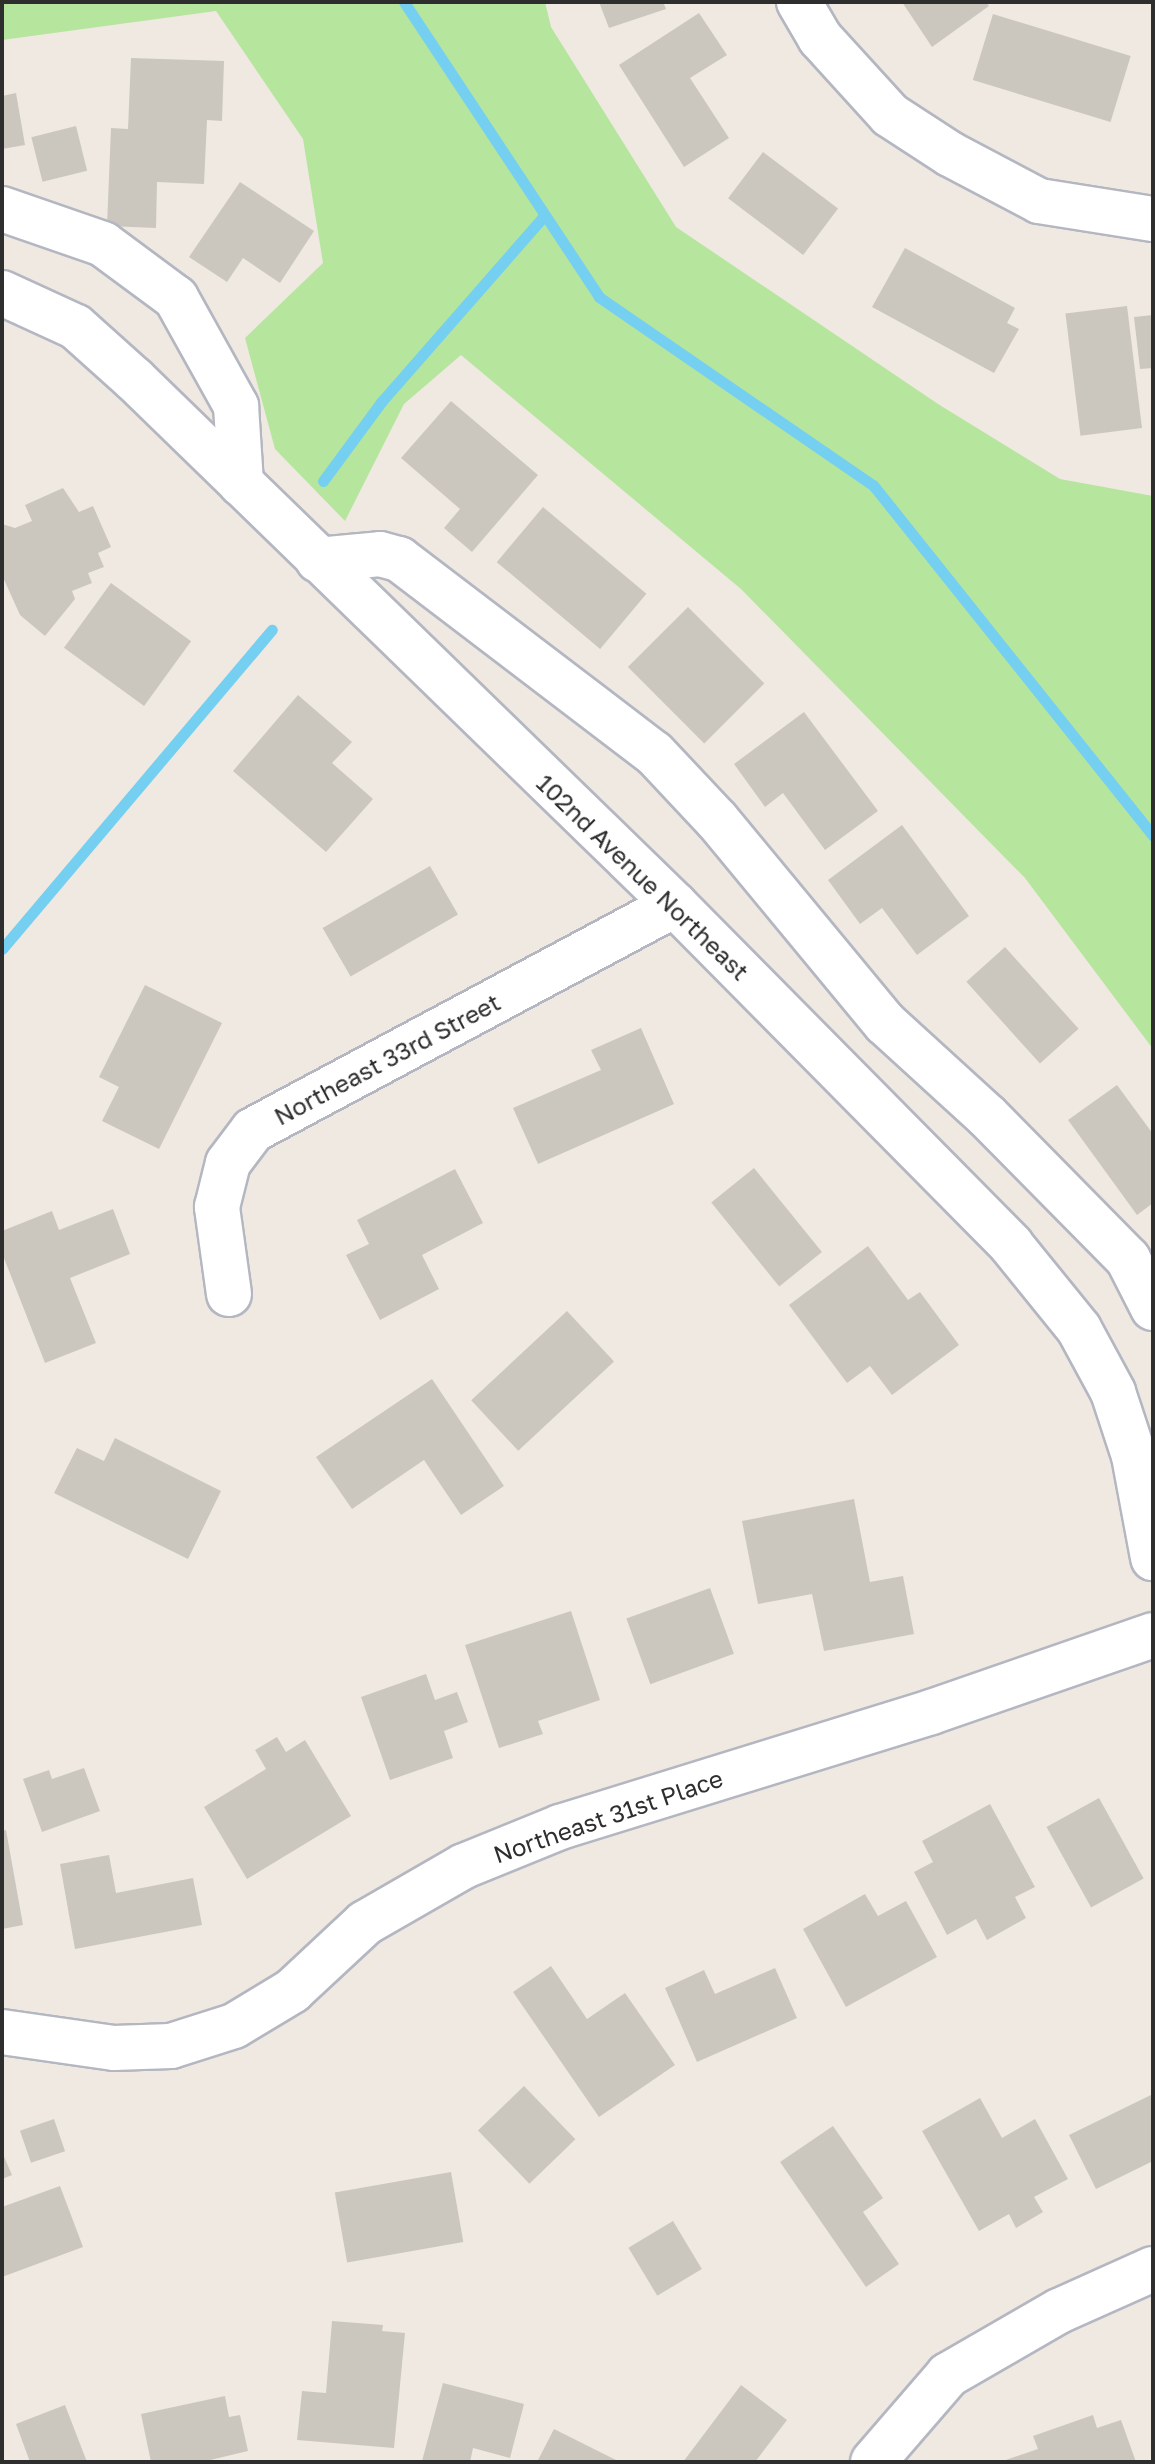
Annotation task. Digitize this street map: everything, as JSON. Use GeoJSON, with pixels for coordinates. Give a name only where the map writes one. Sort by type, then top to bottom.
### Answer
{"type":"FeatureCollection","features":[{"type":"Feature","properties":{"kind":"street"},"geometry":{"type":"LineString","coordinates":[[799,2],[820,38],[890,115],[950,154],[1039,201],[1153,219]]}},
{"type":"Feature","properties":{"kind":"street"},"geometry":{"type":"LineString","coordinates":[[2,209],[103,244],[176,298],[202,336],[236,406],[241,484]]}},
{"type":"Feature","properties":{"kind":"street","name":"102nd Avenue Northeast"},"geometry":{"type":"LineString","coordinates":[[2,293],[76,327],[675,905],[1011,1245],[1079,1329],[1113,1392],[1148,1498],[1153,1558]]}},
{"type":"Feature","properties":{"kind":"street"},"geometry":{"type":"LineString","coordinates":[[318,560],[380,554],[399,559],[654,753],[717,820],[885,1023],[998,1127],[1128,1259],[1153,1308]]}},
{"type":"Feature","properties":{"kind":"street","name":"Northeast 33rd Street"},"geometry":{"type":"LineString","coordinates":[[229,1294],[217,1207],[228,1163],[253,1130],[675,905]]}},
{"type":"Feature","properties":{"kind":"street","name":"Northeast 31st Place"},"geometry":{"type":"LineString","coordinates":[[2,2032],[114,2048],[171,2046],[234,2026],[292,1991],[365,1923],[464,1866],[560,1827],[931,1712],[1153,1635]]}},
{"type":"Feature","properties":{"kind":"street"},"geometry":{"type":"LineString","coordinates":[[873,2462],[948,2375],[1059,2311],[1153,2269]]}},
{"type":"Feature","properties":{"kind":"green space"},"geometry":{"type":"Polygon","coordinates":[[[2,2],[545,2],[551,27],[676,227],[938,404],[1060,479],[1153,496],[1153,1049],[1025,878],[741,589],[461,355],[404,404],[345,521],[275,449],[245,338],[323,263],[303,139],[216,11],[2,40],[2,2]]]}},
{"type":"Feature","properties":{"kind":"building"},"geometry":{"type":"Polygon","coordinates":[[[599,2],[663,2],[666,9],[609,28],[599,2]]]}},
{"type":"Feature","properties":{"kind":"building"},"geometry":{"type":"Polygon","coordinates":[[[902,2],[986,2],[989,6],[932,47],[902,2]]]}},
{"type":"Feature","properties":{"kind":"building"},"geometry":{"type":"Polygon","coordinates":[[[699,13],[727,55],[690,78],[729,138],[684,167],[619,65],[699,13]]]}},
{"type":"Feature","properties":{"kind":"building"},"geometry":{"type":"Polygon","coordinates":[[[993,14],[1131,56],[1111,122],[973,80],[993,14]]]}},
{"type":"Feature","properties":{"kind":"building"},"geometry":{"type":"Polygon","coordinates":[[[131,58],[224,61],[222,121],[207,120],[204,184],[157,182],[156,228],[107,226],[111,128],[128,129],[131,58]]]}},
{"type":"Feature","properties":{"kind":"building"},"geometry":{"type":"Polygon","coordinates":[[[16,93],[25,145],[2,149],[2,96],[16,93]]]}},
{"type":"Feature","properties":{"kind":"building"},"geometry":{"type":"Polygon","coordinates":[[[76,126],[87,171],[42,182],[31,137],[76,126]]]}},
{"type":"Feature","properties":{"kind":"building"},"geometry":{"type":"Polygon","coordinates":[[[763,152],[838,209],[803,255],[728,198],[763,152]]]}},
{"type":"Feature","properties":{"kind":"building"},"geometry":{"type":"Polygon","coordinates":[[[240,182],[314,231],[280,283],[243,258],[227,282],[189,257],[240,182]]]}},
{"type":"Feature","properties":{"kind":"building"},"geometry":{"type":"Polygon","coordinates":[[[905,248],[1015,308],[1007,323],[1019,329],[994,373],[872,307],[905,248]]]}},
{"type":"Feature","properties":{"kind":"building"},"geometry":{"type":"Polygon","coordinates":[[[1127,306],[1142,428],[1080,436],[1065,314],[1127,306]]]}},
{"type":"Feature","properties":{"kind":"building"},"geometry":{"type":"Polygon","coordinates":[[[1153,315],[1153,368],[1140,369],[1134,317],[1153,315]]]}},
{"type":"Feature","properties":{"kind":"building"},"geometry":{"type":"Polygon","coordinates":[[[451,401],[538,475],[472,552],[444,528],[460,509],[401,458],[451,401]]]}},
{"type":"Feature","properties":{"kind":"building"},"geometry":{"type":"Polygon","coordinates":[[[63,488],[79,512],[93,506],[111,547],[98,553],[104,567],[88,573],[92,583],[72,591],[75,599],[45,636],[20,615],[2,575],[2,524],[15,528],[32,521],[25,505],[63,488]]]}},
{"type":"Feature","properties":{"kind":"building"},"geometry":{"type":"Polygon","coordinates":[[[543,507],[646,594],[600,649],[497,562],[543,507]]]}},
{"type":"Feature","properties":{"kind":"building"},"geometry":{"type":"Polygon","coordinates":[[[111,583],[191,641],[144,706],[64,648],[111,583]]]}},
{"type":"Feature","properties":{"kind":"building"},"geometry":{"type":"Polygon","coordinates":[[[688,607],[764,683],[704,743],[628,667],[688,607]]]}},
{"type":"Feature","properties":{"kind":"building"},"geometry":{"type":"Polygon","coordinates":[[[298,695],[352,742],[332,763],[373,799],[326,852],[233,771],[298,695]]]}},
{"type":"Feature","properties":{"kind":"building"},"geometry":{"type":"Polygon","coordinates":[[[804,712],[878,811],[825,850],[783,793],[765,807],[734,764],[804,712]]]}},
{"type":"Feature","properties":{"kind":"building"},"geometry":{"type":"Polygon","coordinates":[[[902,825],[969,916],[917,955],[882,908],[860,924],[828,880],[902,825]]]}},
{"type":"Feature","properties":{"kind":"building"},"geometry":{"type":"Polygon","coordinates":[[[430,866],[458,914],[351,976],[323,928],[430,866]]]}},
{"type":"Feature","properties":{"kind":"building"},"geometry":{"type":"Polygon","coordinates":[[[1005,947],[1079,1029],[1040,1064],[966,982],[1005,947]]]}},
{"type":"Feature","properties":{"kind":"building"},"geometry":{"type":"Polygon","coordinates":[[[145,985],[222,1023],[159,1149],[102,1121],[119,1087],[99,1077],[145,985]]]}},
{"type":"Feature","properties":{"kind":"building"},"geometry":{"type":"Polygon","coordinates":[[[641,1028],[674,1104],[538,1164],[513,1108],[601,1070],[591,1050],[641,1028]]]}},
{"type":"Feature","properties":{"kind":"building"},"geometry":{"type":"Polygon","coordinates":[[[1117,1085],[1153,1134],[1153,1203],[1137,1215],[1068,1120],[1117,1085]]]}},
{"type":"Feature","properties":{"kind":"building"},"geometry":{"type":"Polygon","coordinates":[[[754,1168],[822,1252],[779,1287],[711,1203],[754,1168]]]}},
{"type":"Feature","properties":{"kind":"building"},"geometry":{"type":"Polygon","coordinates":[[[455,1169],[483,1223],[422,1255],[439,1289],[380,1320],[346,1255],[369,1244],[357,1220],[455,1169]]]}},
{"type":"Feature","properties":{"kind":"building"},"geometry":{"type":"Polygon","coordinates":[[[113,1209],[130,1254],[70,1278],[96,1343],[45,1363],[2,1253],[2,1231],[52,1211],[59,1230],[113,1209]]]}},
{"type":"Feature","properties":{"kind":"building"},"geometry":{"type":"Polygon","coordinates":[[[868,1246],[908,1300],[920,1292],[959,1345],[892,1395],[870,1366],[847,1383],[789,1305],[868,1246]]]}},
{"type":"Feature","properties":{"kind":"building"},"geometry":{"type":"Polygon","coordinates":[[[567,1311],[614,1361],[518,1451],[471,1400],[567,1311]]]}},
{"type":"Feature","properties":{"kind":"building"},"geometry":{"type":"Polygon","coordinates":[[[432,1379],[504,1486],[461,1515],[424,1460],[352,1509],[316,1457],[432,1379]]]}},
{"type":"Feature","properties":{"kind":"building"},"geometry":{"type":"Polygon","coordinates":[[[115,1438],[221,1491],[188,1559],[54,1493],[77,1448],[104,1461],[115,1438]]]}},
{"type":"Feature","properties":{"kind":"building"},"geometry":{"type":"Polygon","coordinates":[[[854,1499],[870,1582],[903,1576],[914,1634],[824,1651],[812,1594],[758,1604],[742,1521],[854,1499]]]}},
{"type":"Feature","properties":{"kind":"building"},"geometry":{"type":"Polygon","coordinates":[[[710,1588],[734,1654],[650,1684],[626,1618],[710,1588]]]}},
{"type":"Feature","properties":{"kind":"building"},"geometry":{"type":"Polygon","coordinates":[[[571,1611],[600,1700],[538,1721],[543,1734],[499,1748],[465,1645],[571,1611]]]}},
{"type":"Feature","properties":{"kind":"building"},"geometry":{"type":"Polygon","coordinates":[[[426,1674],[435,1700],[457,1692],[468,1722],[444,1731],[453,1758],[390,1780],[361,1697],[426,1674]]]}},
{"type":"Feature","properties":{"kind":"building"},"geometry":{"type":"Polygon","coordinates":[[[277,1737],[286,1752],[305,1740],[351,1816],[247,1879],[204,1807],[266,1769],[255,1750],[277,1737]]]}},
{"type":"Feature","properties":{"kind":"building"},"geometry":{"type":"Polygon","coordinates":[[[84,1768],[100,1811],[42,1832],[23,1779],[49,1770],[52,1779],[84,1768]]]}},
{"type":"Feature","properties":{"kind":"building"},"geometry":{"type":"Polygon","coordinates":[[[1099,1798],[1144,1878],[1091,1908],[1047,1827],[1099,1798]]]}},
{"type":"Feature","properties":{"kind":"building"},"geometry":{"type":"Polygon","coordinates":[[[990,1804],[1035,1887],[1015,1897],[1026,1918],[987,1940],[976,1919],[947,1935],[914,1872],[933,1862],[922,1841],[990,1804]]]}},
{"type":"Feature","properties":{"kind":"building"},"geometry":{"type":"Polygon","coordinates":[[[6,1830],[23,1925],[2,1929],[2,1831],[6,1830]]]}},
{"type":"Feature","properties":{"kind":"building"},"geometry":{"type":"Polygon","coordinates":[[[109,1855],[116,1893],[193,1878],[202,1925],[75,1949],[60,1864],[109,1855]]]}},
{"type":"Feature","properties":{"kind":"building"},"geometry":{"type":"Polygon","coordinates":[[[865,1894],[878,1916],[906,1901],[937,1957],[846,2007],[803,1929],[865,1894]]]}},
{"type":"Feature","properties":{"kind":"building"},"geometry":{"type":"Polygon","coordinates":[[[551,1966],[587,2019],[625,1993],[675,2065],[599,2117],[513,1992],[551,1966]]]}},
{"type":"Feature","properties":{"kind":"building"},"geometry":{"type":"Polygon","coordinates":[[[775,1968],[797,2018],[697,2062],[665,1988],[704,1970],[715,1994],[775,1968]]]}},
{"type":"Feature","properties":{"kind":"building"},"geometry":{"type":"Polygon","coordinates":[[[524,2086],[575,2139],[529,2184],[478,2130],[524,2086]]]}},
{"type":"Feature","properties":{"kind":"building"},"geometry":{"type":"Polygon","coordinates":[[[1153,2094],[1153,2161],[1096,2189],[1069,2135],[1153,2094]]]}},
{"type":"Feature","properties":{"kind":"building"},"geometry":{"type":"Polygon","coordinates":[[[980,2098],[1002,2138],[1035,2119],[1068,2179],[1034,2197],[1043,2212],[1016,2228],[1009,2214],[979,2231],[922,2131],[980,2098]]]}},
{"type":"Feature","properties":{"kind":"building"},"geometry":{"type":"Polygon","coordinates":[[[54,2119],[65,2151],[31,2163],[20,2131],[54,2119]]]}},
{"type":"Feature","properties":{"kind":"building"},"geometry":{"type":"Polygon","coordinates":[[[833,2126],[883,2198],[863,2212],[899,2264],[866,2287],[780,2162],[833,2126]]]}},
{"type":"Feature","properties":{"kind":"building"},"geometry":{"type":"Polygon","coordinates":[[[2,2152],[12,2175],[2,2179],[2,2152]]]}},
{"type":"Feature","properties":{"kind":"building"},"geometry":{"type":"Polygon","coordinates":[[[451,2172],[463,2242],[347,2262],[335,2192],[451,2172]]]}},
{"type":"Feature","properties":{"kind":"building"},"geometry":{"type":"Polygon","coordinates":[[[60,2186],[83,2247],[2,2277],[2,2207],[60,2186]]]}},
{"type":"Feature","properties":{"kind":"building"},"geometry":{"type":"Polygon","coordinates":[[[673,2221],[702,2269],[657,2296],[628,2248],[673,2221]]]}},
{"type":"Feature","properties":{"kind":"building"},"geometry":{"type":"Polygon","coordinates":[[[332,2321],[383,2325],[382,2331],[405,2333],[394,2448],[297,2440],[302,2391],[326,2393],[332,2321]]]}},
{"type":"Feature","properties":{"kind":"building"},"geometry":{"type":"Polygon","coordinates":[[[443,2383],[524,2404],[510,2458],[473,2448],[470,2462],[422,2461],[443,2383]]]}},
{"type":"Feature","properties":{"kind":"building"},"geometry":{"type":"Polygon","coordinates":[[[741,2385],[787,2420],[755,2462],[683,2462],[741,2385]]]}},
{"type":"Feature","properties":{"kind":"building"},"geometry":{"type":"Polygon","coordinates":[[[225,2396],[229,2417],[240,2415],[248,2451],[202,2462],[151,2462],[141,2414],[225,2396]]]}},
{"type":"Feature","properties":{"kind":"building"},"geometry":{"type":"Polygon","coordinates":[[[65,2405],[87,2462],[30,2462],[16,2424],[65,2405]]]}},
{"type":"Feature","properties":{"kind":"building"},"geometry":{"type":"Polygon","coordinates":[[[1093,2415],[1097,2428],[1121,2420],[1136,2462],[1000,2462],[1038,2449],[1033,2436],[1093,2415]]]}},
{"type":"Feature","properties":{"kind":"building"},"geometry":{"type":"Polygon","coordinates":[[[554,2429],[620,2462],[537,2462],[554,2429]]]}},
{"type":"Feature","properties":{"kind":"waterway"},"geometry":{"type":"LineString","coordinates":[[404,2],[599,297],[873,485],[1153,836]]}},
{"type":"Feature","properties":{"kind":"waterway"},"geometry":{"type":"LineString","coordinates":[[323,481],[382,401],[545,215]]}},
{"type":"Feature","properties":{"kind":"waterway"},"geometry":{"type":"LineString","coordinates":[[2,949],[272,630]]}}]}
